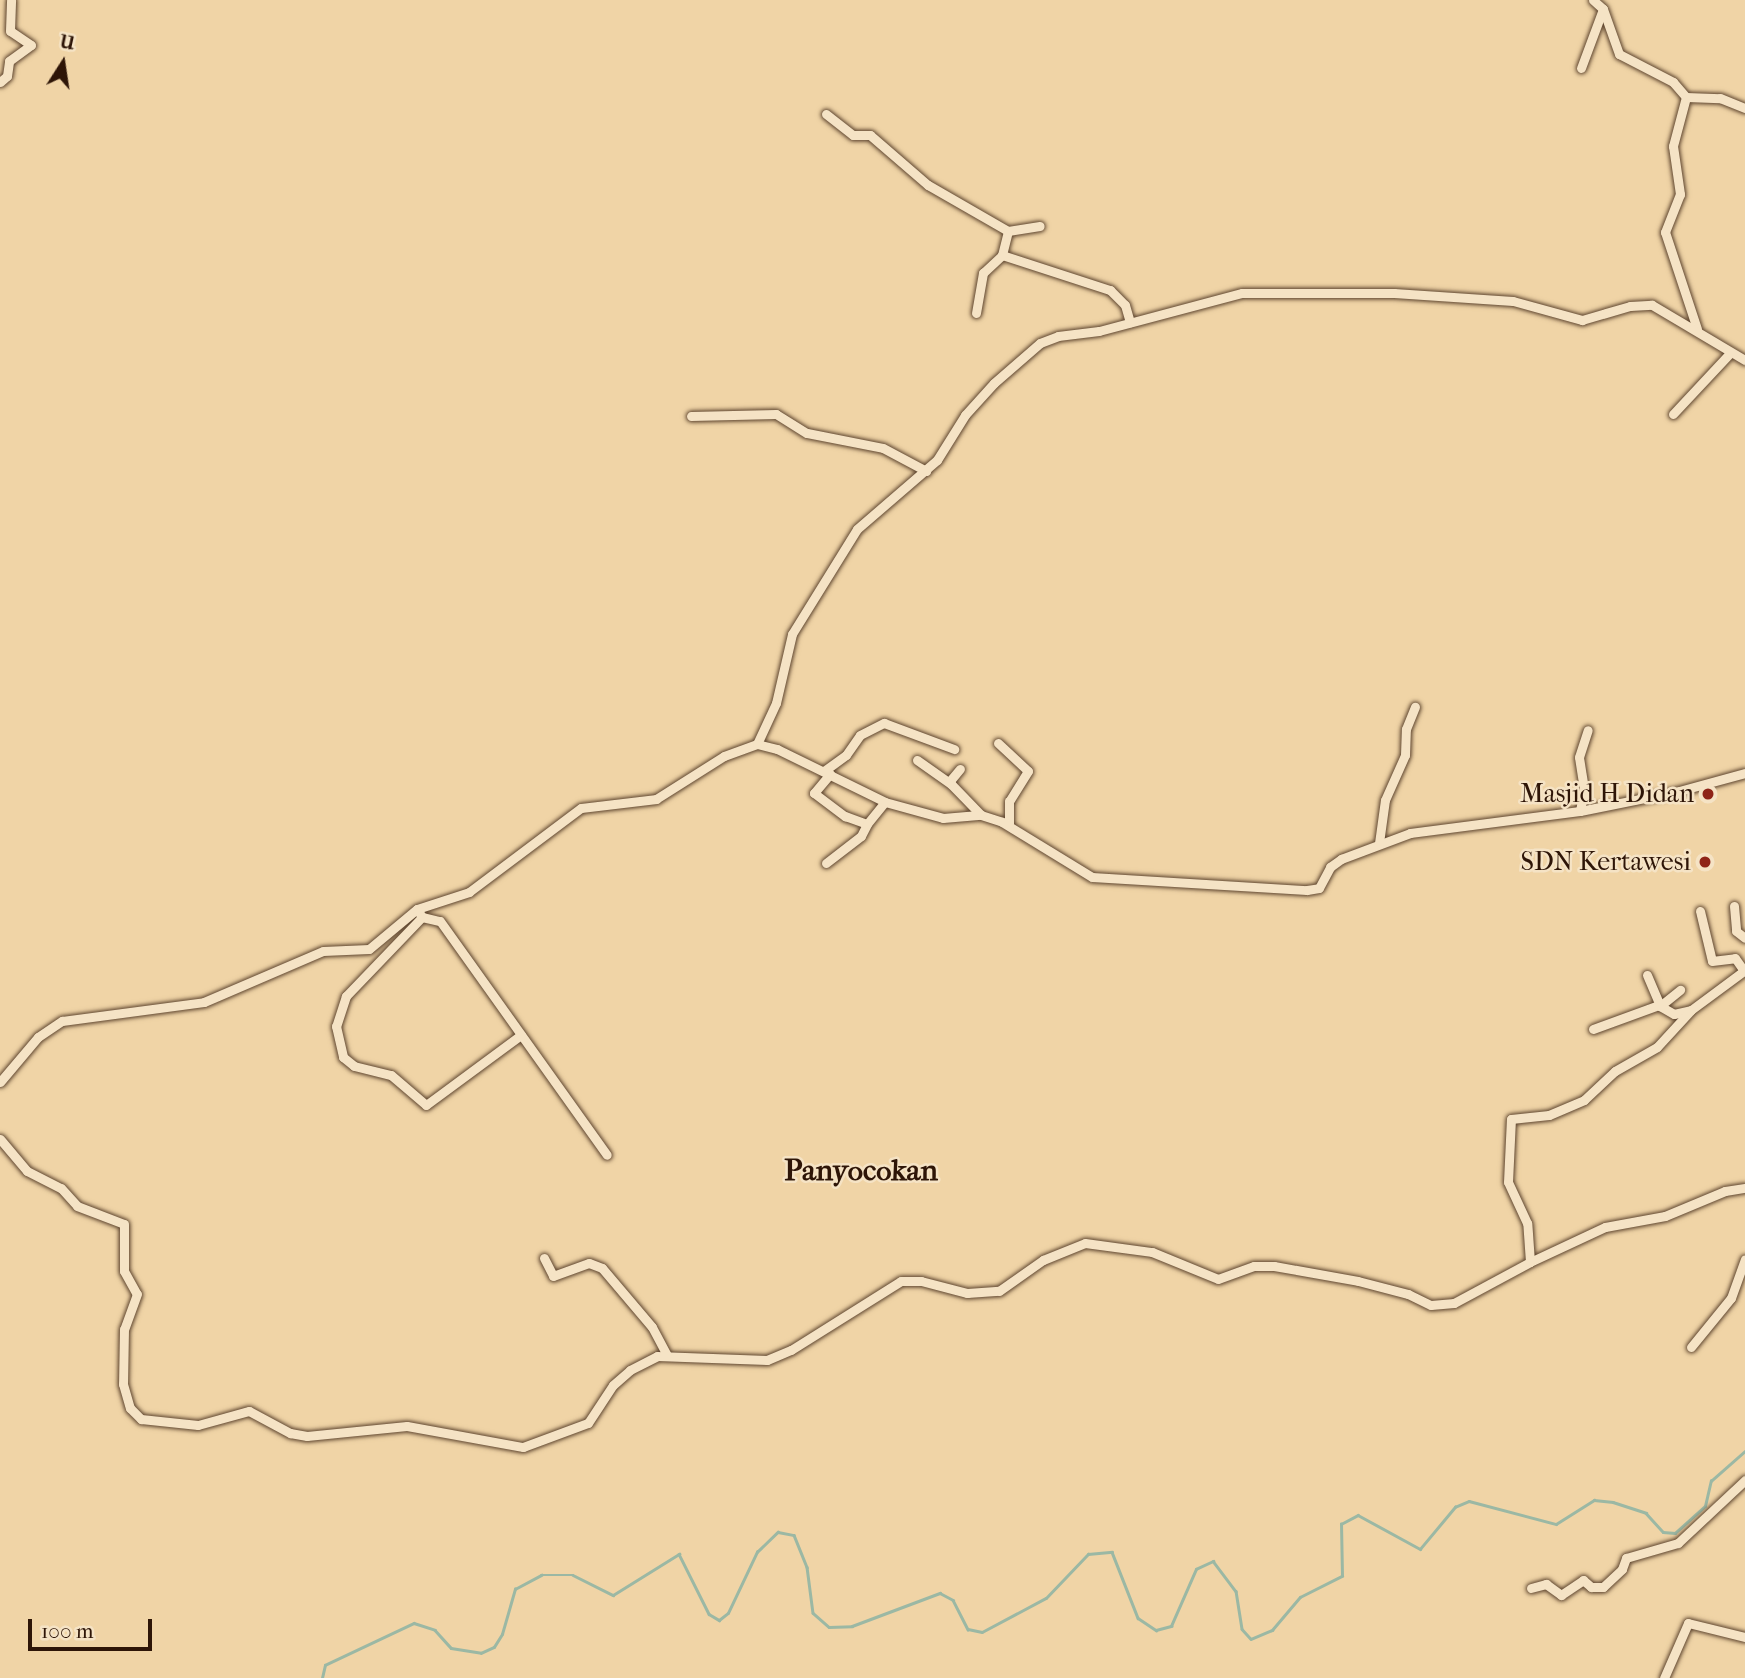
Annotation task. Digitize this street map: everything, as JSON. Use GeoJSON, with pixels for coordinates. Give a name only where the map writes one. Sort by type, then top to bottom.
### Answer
{"type":"FeatureCollection","features":[{"type":"Feature","properties":{"kind":"street"},"geometry":{"type":"LineString","coordinates":[[0,82],[8,76],[9,61],[30,46],[10,31],[11,0]]}},
{"type":"Feature","properties":{"kind":"street"},"geometry":{"type":"LineString","coordinates":[[1593,0],[1603,9],[1618,52],[1676,84],[1686,97]]}},
{"type":"Feature","properties":{"kind":"street"},"geometry":{"type":"LineString","coordinates":[[1581,68],[1603,9]]}},
{"type":"Feature","properties":{"kind":"street"},"geometry":{"type":"LineString","coordinates":[[1686,97],[1720,98],[1745,108]]}},
{"type":"Feature","properties":{"kind":"street"},"geometry":{"type":"LineString","coordinates":[[1686,97],[1673,146],[1680,194],[1665,232],[1697,328]]}},
{"type":"Feature","properties":{"kind":"street"},"geometry":{"type":"LineString","coordinates":[[826,114],[851,134],[870,135],[928,185],[1008,231],[1040,226]]}},
{"type":"Feature","properties":{"kind":"street"},"geometry":{"type":"LineString","coordinates":[[976,313],[983,273],[1002,255],[1008,231]]}},
{"type":"Feature","properties":{"kind":"street"},"geometry":{"type":"LineString","coordinates":[[1002,255],[1110,289],[1125,305],[1130,322]]}},
{"type":"Feature","properties":{"kind":"street"},"geometry":{"type":"LineString","coordinates":[[757,744],[776,703],[792,634],[840,555],[872,511],[926,471],[972,405],[1040,343],[1242,293],[1377,292],[1513,301],[1582,320],[1630,306],[1652,305],[1697,328],[1730,353],[1745,360]]}},
{"type":"Feature","properties":{"kind":"street"},"geometry":{"type":"LineString","coordinates":[[1673,414],[1730,353]]}},
{"type":"Feature","properties":{"kind":"street"},"geometry":{"type":"LineString","coordinates":[[691,416],[776,414],[807,433],[883,448],[926,471]]}},
{"type":"Feature","properties":{"kind":"street"},"geometry":{"type":"LineString","coordinates":[[1379,843],[1385,800],[1405,755],[1406,729],[1415,707]]}},
{"type":"Feature","properties":{"kind":"street"},"geometry":{"type":"LineString","coordinates":[[867,824],[845,816],[815,794],[815,788],[846,755],[860,735],[884,723],[954,748]]}},
{"type":"Feature","properties":{"kind":"street"},"geometry":{"type":"LineString","coordinates":[[1580,811],[1584,789],[1579,757],[1588,730]]}},
{"type":"Feature","properties":{"kind":"street"},"geometry":{"type":"LineString","coordinates":[[998,743],[1028,771],[1009,801],[1009,825]]}},
{"type":"Feature","properties":{"kind":"street"},"geometry":{"type":"LineString","coordinates":[[0,1082],[37,1037],[62,1021],[204,1002],[323,951],[369,949],[419,913],[469,892],[581,808],[656,799],[724,756],[757,744],[827,773],[885,802],[943,818],[981,816],[1009,825],[1092,877],[1203,887],[1315,890],[1335,862],[1379,843],[1442,828],[1580,811],[1679,791],[1745,772]]}},
{"type":"Feature","properties":{"kind":"street"},"geometry":{"type":"LineString","coordinates":[[917,760],[949,782],[981,816]]}},
{"type":"Feature","properties":{"kind":"street"},"geometry":{"type":"LineString","coordinates":[[949,782],[960,769]]}},
{"type":"Feature","properties":{"kind":"street"},"geometry":{"type":"LineString","coordinates":[[826,863],[861,836],[885,802]]}},
{"type":"Feature","properties":{"kind":"street"},"geometry":{"type":"LineString","coordinates":[[1734,906],[1736,931],[1745,938]]}},
{"type":"Feature","properties":{"kind":"street"},"geometry":{"type":"LineString","coordinates":[[1530,1262],[1527,1223],[1508,1182],[1511,1119],[1549,1115],[1584,1100],[1615,1071],[1663,1041],[1691,1010],[1745,971],[1735,958],[1712,961],[1700,911]]}},
{"type":"Feature","properties":{"kind":"street"},"geometry":{"type":"LineString","coordinates":[[419,913],[440,921],[607,1155]]}},
{"type":"Feature","properties":{"kind":"street"},"geometry":{"type":"LineString","coordinates":[[419,913],[346,996],[335,1026],[343,1057],[354,1066],[391,1075],[426,1105],[520,1035]]}},
{"type":"Feature","properties":{"kind":"street"},"geometry":{"type":"LineString","coordinates":[[1647,975],[1659,1005],[1674,1014],[1691,1010]]}},
{"type":"Feature","properties":{"kind":"street"},"geometry":{"type":"LineString","coordinates":[[1593,1029],[1659,1005],[1681,990]]}},
{"type":"Feature","properties":{"kind":"street"},"geometry":{"type":"LineString","coordinates":[[0,1139],[27,1171],[61,1188],[77,1206],[124,1224],[124,1271],[137,1294],[124,1329],[123,1384],[130,1408],[153,1423],[198,1425],[249,1411],[290,1433],[307,1436],[407,1426],[523,1447],[588,1423],[630,1370],[667,1354],[767,1360],[837,1323],[901,1281],[921,1281],[967,1293],[999,1291],[1043,1260],[1085,1243],[1152,1252],[1218,1279],[1254,1266],[1274,1266],[1358,1282],[1436,1307],[1454,1303],[1530,1262],[1605,1227],[1665,1216],[1725,1191],[1745,1188]]}},
{"type":"Feature","properties":{"kind":"street"},"geometry":{"type":"LineString","coordinates":[[544,1258],[553,1276],[589,1263],[602,1268],[652,1327],[667,1354]]}},
{"type":"Feature","properties":{"kind":"street"},"geometry":{"type":"LineString","coordinates":[[1691,1347],[1731,1298],[1745,1259]]}},
{"type":"Feature","properties":{"kind":"street"},"geometry":{"type":"LineString","coordinates":[[1531,1588],[1546,1584],[1561,1595],[1583,1580],[1591,1587],[1603,1587],[1622,1569],[1626,1558],[1678,1543],[1745,1480]]}},
{"type":"Feature","properties":{"kind":"street"},"geometry":{"type":"LineString","coordinates":[[1664,1677],[1688,1623],[1745,1637]]}},
{"type":"Feature","properties":{"kind":"waterway"},"geometry":{"type":"LineString","coordinates":[[322,1678],[325,1665],[414,1623],[435,1630],[451,1648],[481,1653],[494,1647],[502,1634],[515,1589],[541,1575],[573,1575],[613,1595],[679,1554],[709,1614],[719,1620],[728,1613],[757,1552],[778,1532],[794,1535],[807,1567],[813,1613],[829,1627],[852,1626],[940,1593],[953,1600],[968,1629],[982,1632],[1046,1598],[1088,1554],[1112,1552],[1138,1618],[1156,1630],[1171,1626],[1196,1569],[1213,1561],[1236,1591],[1242,1629],[1251,1639],[1272,1630],[1300,1597],[1342,1576],[1341,1524],[1358,1515],[1420,1549],[1455,1507],[1469,1501],[1556,1524],[1594,1500],[1613,1502],[1646,1513],[1663,1532],[1675,1533],[1705,1506],[1711,1481],[1745,1451]]}},
{"type":"Feature","properties":{"kind":"place","name":"Masjid H Didan"},"geometry":{"type":"Point","coordinates":[1708,794]}},
{"type":"Feature","properties":{"kind":"place","name":"SDN Kertawesi"},"geometry":{"type":"Point","coordinates":[1705,862]}},
{"type":"Feature","properties":{"kind":"district","name":"Panyocokan"},"geometry":{"type":"Point","coordinates":[861,1171]}}]}
